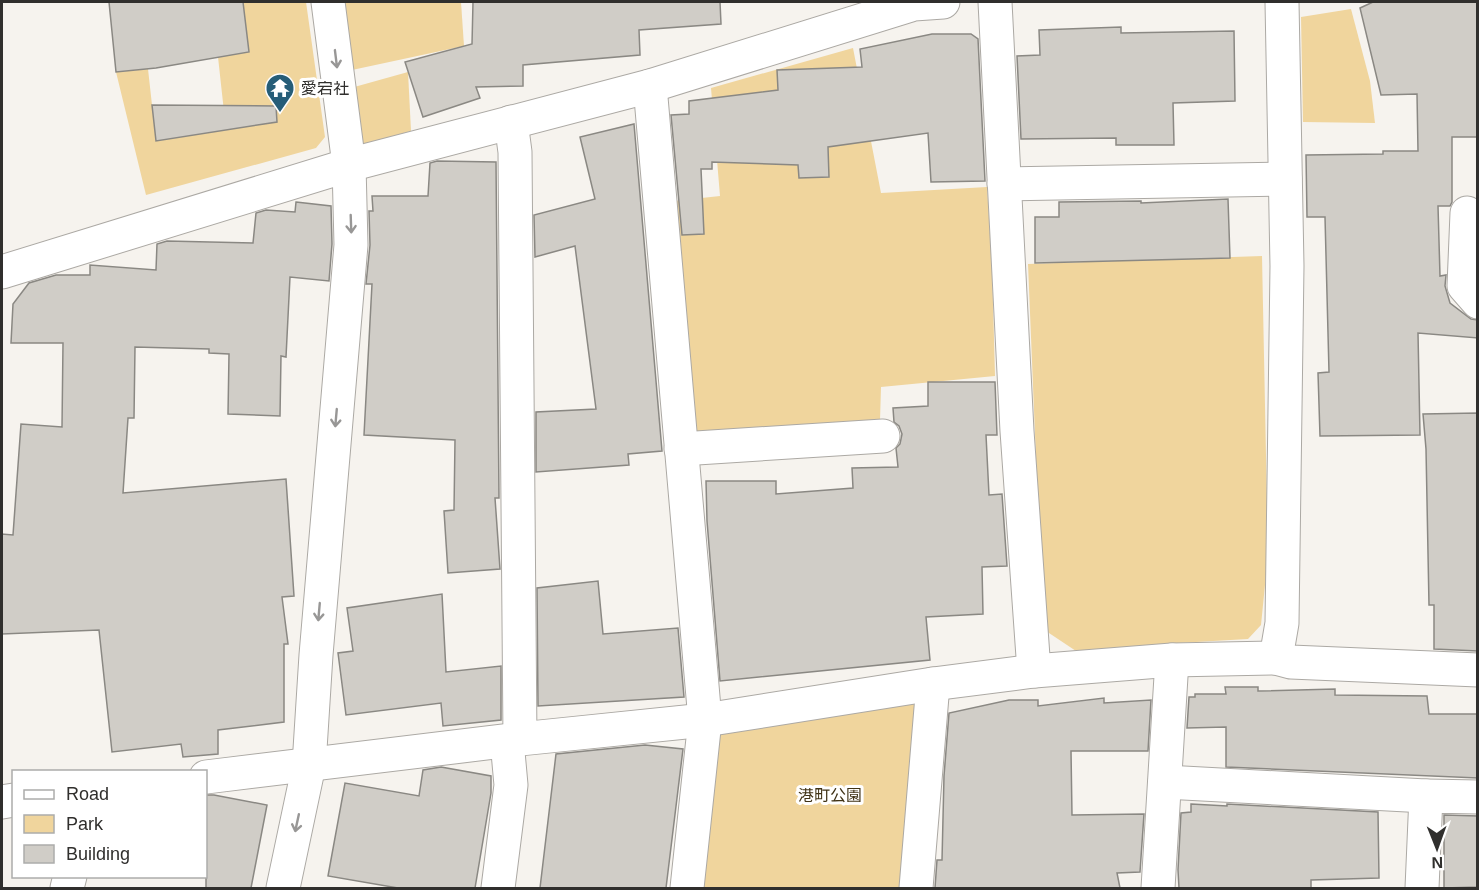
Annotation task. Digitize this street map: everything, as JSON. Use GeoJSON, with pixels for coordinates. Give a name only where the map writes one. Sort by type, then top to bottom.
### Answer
{"type":"FeatureCollection","features":[{"type":"Feature","properties":{"kind":"street"},"geometry":{"type":"LineString","coordinates":[[283,888],[309,765],[315,655],[351,245],[349,165],[328,2]]}},
{"type":"Feature","properties":{"kind":"street"},"geometry":{"type":"LineString","coordinates":[[2,272],[349,165],[650,86],[924,2]]}},
{"type":"Feature","properties":{"kind":"street"},"geometry":{"type":"LineString","coordinates":[[995,2],[1017,431],[1034,671]]}},
{"type":"Feature","properties":{"kind":"street"},"geometry":{"type":"LineString","coordinates":[[1276,658],[1282,623],[1287,266],[1282,2]]}},
{"type":"Feature","properties":{"kind":"street"},"geometry":{"type":"LineString","coordinates":[[650,86],[705,720],[687,888]]}},
{"type":"Feature","properties":{"kind":"street"},"geometry":{"type":"LineString","coordinates":[[498,888],[512,784],[513,740],[515,152],[511,122]]}},
{"type":"Feature","properties":{"kind":"street"},"geometry":{"type":"LineString","coordinates":[[1004,184],[1285,179]]}},
{"type":"Feature","properties":{"kind":"street"},"geometry":{"type":"LineString","coordinates":[[1467,213],[1464,286],[1478,302]]}},
{"type":"Feature","properties":{"kind":"street"},"geometry":{"type":"LineString","coordinates":[[681,449],[883,436]]}},
{"type":"Feature","properties":{"kind":"street"},"geometry":{"type":"LineString","coordinates":[[207,777],[513,740],[705,720],[933,684],[1034,671],[1172,660],[1276,658],[1291,662],[1478,670]]}},
{"type":"Feature","properties":{"kind":"street"},"geometry":{"type":"LineString","coordinates":[[1158,888],[1172,660]]}},
{"type":"Feature","properties":{"kind":"street"},"geometry":{"type":"LineString","coordinates":[[916,888],[933,684]]}},
{"type":"Feature","properties":{"kind":"street"},"geometry":{"type":"LineString","coordinates":[[1165,782],[1478,797]]}},
{"type":"Feature","properties":{"kind":"street"},"geometry":{"type":"LineString","coordinates":[[1422,888],[1426,796]]}},
{"type":"Feature","properties":{"kind":"green space"},"geometry":{"type":"Polygon","coordinates":[[[243,2],[306,2],[325,137],[316,148],[146,195],[116,72],[148,69],[156,141],[226,130],[218,57],[249,52],[243,2]]]}},
{"type":"Feature","properties":{"kind":"green space"},"geometry":{"type":"Polygon","coordinates":[[[335,2],[461,2],[464,46],[338,73],[335,2]]]}},
{"type":"Feature","properties":{"kind":"green space"},"geometry":{"type":"Polygon","coordinates":[[[1351,9],[1370,81],[1375,123],[1303,122],[1301,17],[1351,9]]]}},
{"type":"Feature","properties":{"kind":"green space"},"geometry":{"type":"Polygon","coordinates":[[[853,48],[881,193],[987,187],[995,376],[881,387],[880,421],[692,436],[674,201],[720,196],[711,88],[853,48]]]}},
{"type":"Feature","properties":{"kind":"green space"},"geometry":{"type":"Polygon","coordinates":[[[408,72],[411,131],[347,149],[340,91],[408,72]]]}},
{"type":"Feature","properties":{"kind":"green space"},"geometry":{"type":"Polygon","coordinates":[[[1262,256],[1268,555],[1261,625],[1248,639],[1076,651],[1043,629],[1028,264],[1262,256]]]}},
{"type":"Feature","properties":{"kind":"green space","name":"港町公園"},"geometry":{"type":"Polygon","coordinates":[[[933,684],[918,888],[687,888],[705,720],[933,684]]]}},
{"type":"Feature","properties":{"kind":"building"},"geometry":{"type":"Polygon","coordinates":[[[109,2],[243,2],[249,52],[156,68],[116,72],[109,2]]]}},
{"type":"Feature","properties":{"kind":"building"},"geometry":{"type":"Polygon","coordinates":[[[473,2],[720,2],[721,24],[639,30],[640,55],[523,65],[523,86],[476,87],[480,98],[423,117],[405,62],[472,44],[473,2]]]}},
{"type":"Feature","properties":{"kind":"building"},"geometry":{"type":"Polygon","coordinates":[[[1373,2],[1478,2],[1478,137],[1452,137],[1452,202],[1450,206],[1438,206],[1440,276],[1446,275],[1445,286],[1450,303],[1471,319],[1478,320],[1478,338],[1418,333],[1420,435],[1320,436],[1318,373],[1329,372],[1325,217],[1307,217],[1306,155],[1418,151],[1417,94],[1381,95],[1360,8],[1373,2]]]}},
{"type":"Feature","properties":{"kind":"building"},"geometry":{"type":"Polygon","coordinates":[[[1121,27],[1121,33],[1234,31],[1235,101],[1173,103],[1174,145],[1116,145],[1116,138],[1021,139],[1017,56],[1040,55],[1039,30],[1121,27]]]}},
{"type":"Feature","properties":{"kind":"building"},"geometry":{"type":"Polygon","coordinates":[[[932,34],[971,34],[978,39],[985,181],[931,182],[928,133],[828,147],[829,177],[799,178],[798,165],[712,162],[712,169],[701,169],[704,234],[682,235],[671,115],[689,114],[689,101],[778,90],[777,70],[862,67],[860,49],[932,34]]]}},
{"type":"Feature","properties":{"kind":"building"},"geometry":{"type":"Polygon","coordinates":[[[152,105],[276,106],[277,122],[156,141],[152,105]]]}},
{"type":"Feature","properties":{"kind":"building"},"geometry":{"type":"Polygon","coordinates":[[[634,124],[662,451],[628,454],[629,465],[536,472],[536,412],[596,409],[575,246],[535,257],[534,215],[595,199],[580,137],[634,124]]]}},
{"type":"Feature","properties":{"kind":"building"},"geometry":{"type":"Polygon","coordinates":[[[437,161],[496,162],[499,498],[495,498],[500,569],[448,573],[444,511],[454,510],[455,440],[364,435],[372,284],[366,284],[370,245],[369,211],[373,211],[372,196],[428,196],[430,163],[437,161]]]}},
{"type":"Feature","properties":{"kind":"building"},"geometry":{"type":"Polygon","coordinates":[[[1228,199],[1230,258],[1035,263],[1035,217],[1059,217],[1059,202],[1141,201],[1141,203],[1228,199]]]}},
{"type":"Feature","properties":{"kind":"building"},"geometry":{"type":"Polygon","coordinates":[[[296,202],[331,206],[332,244],[329,281],[290,277],[286,357],[281,356],[280,416],[228,414],[229,354],[209,353],[209,349],[135,347],[134,418],[128,418],[123,493],[286,479],[294,596],[282,597],[288,644],[284,644],[284,722],[218,730],[218,754],[183,757],[181,744],[112,752],[99,630],[2,634],[2,534],[13,535],[21,424],[62,427],[63,343],[11,343],[13,304],[29,283],[56,275],[90,275],[90,265],[156,270],[157,244],[167,241],[253,243],[256,213],[266,210],[295,212],[296,202]]]}},
{"type":"Feature","properties":{"kind":"building"},"geometry":{"type":"Polygon","coordinates":[[[928,382],[995,382],[997,435],[986,435],[989,495],[1002,494],[1007,566],[982,567],[983,614],[926,617],[930,660],[720,681],[706,481],[776,481],[776,494],[853,488],[852,468],[898,467],[896,448],[900,444],[902,434],[899,426],[894,422],[893,408],[928,406],[928,382]]]}},
{"type":"Feature","properties":{"kind":"building"},"geometry":{"type":"Polygon","coordinates":[[[1478,413],[1478,651],[1434,649],[1434,605],[1429,605],[1426,449],[1423,414],[1478,413]]]}},
{"type":"Feature","properties":{"kind":"building"},"geometry":{"type":"Polygon","coordinates":[[[598,581],[603,634],[678,628],[684,697],[538,706],[537,588],[598,581]]]}},
{"type":"Feature","properties":{"kind":"building"},"geometry":{"type":"Polygon","coordinates":[[[442,594],[446,672],[501,666],[501,720],[443,726],[441,703],[346,715],[338,653],[353,651],[347,608],[442,594]]]}},
{"type":"Feature","properties":{"kind":"building"},"geometry":{"type":"Polygon","coordinates":[[[1225,687],[1258,687],[1258,691],[1335,689],[1335,695],[1427,696],[1429,714],[1478,714],[1478,778],[1226,767],[1226,727],[1187,728],[1189,697],[1195,697],[1195,694],[1226,694],[1225,687]]]}},
{"type":"Feature","properties":{"kind":"building"},"geometry":{"type":"Polygon","coordinates":[[[1104,698],[1104,703],[1151,700],[1148,751],[1071,751],[1072,815],[1144,814],[1140,872],[1117,873],[1120,888],[935,888],[937,860],[942,860],[944,776],[949,713],[1009,700],[1038,700],[1038,706],[1104,698]]]}},
{"type":"Feature","properties":{"kind":"building"},"geometry":{"type":"Polygon","coordinates":[[[645,745],[683,749],[666,888],[540,888],[556,754],[645,745]]]}},
{"type":"Feature","properties":{"kind":"building"},"geometry":{"type":"Polygon","coordinates":[[[441,767],[491,776],[491,793],[475,888],[398,888],[328,876],[345,783],[419,796],[423,770],[441,767]]]}},
{"type":"Feature","properties":{"kind":"building"},"geometry":{"type":"Polygon","coordinates":[[[207,795],[267,805],[251,888],[206,888],[207,795]]]}},
{"type":"Feature","properties":{"kind":"building"},"geometry":{"type":"Polygon","coordinates":[[[1191,804],[1378,812],[1379,878],[1311,880],[1311,888],[1179,888],[1181,813],[1191,812],[1191,804]]]}},
{"type":"Feature","properties":{"kind":"building"},"geometry":{"type":"Polygon","coordinates":[[[1444,815],[1478,816],[1478,887],[1444,888],[1444,815]]]}},
{"type":"Feature","properties":{"kind":"place","name":"愛宕社"},"geometry":{"type":"Point","coordinates":[280,114]}}]}
